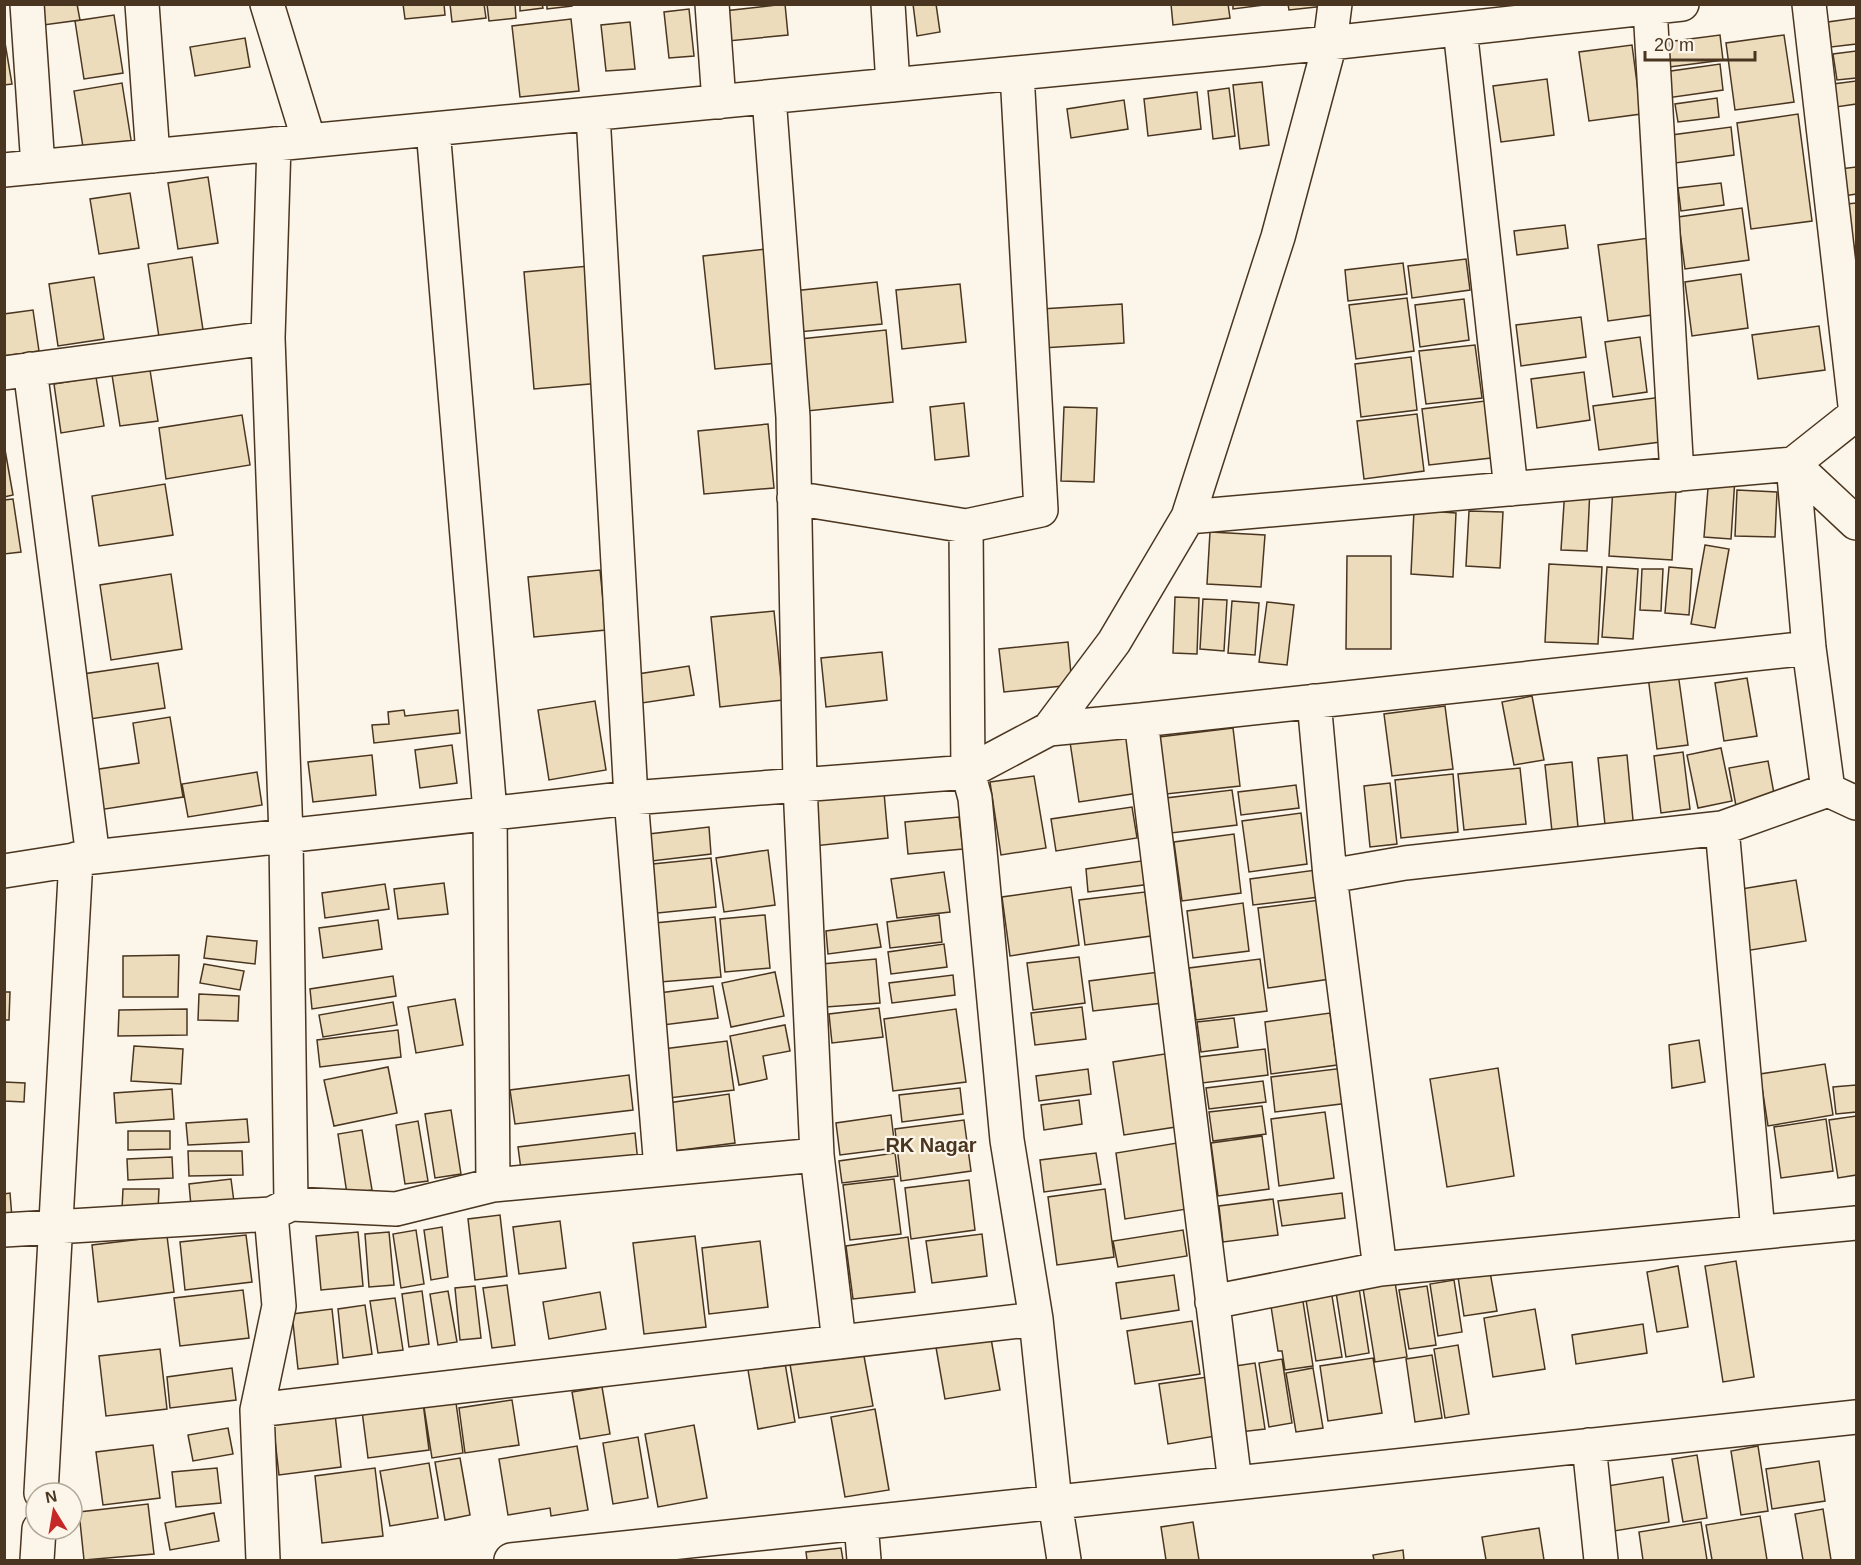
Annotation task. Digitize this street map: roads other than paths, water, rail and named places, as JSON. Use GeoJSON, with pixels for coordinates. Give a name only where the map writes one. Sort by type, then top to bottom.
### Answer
{"type":"FeatureCollection","features":[{"type":"Feature","properties":{"kind":"street"},"geometry":{"type":"LineString","coordinates":[[27,4],[38,167]]}},
{"type":"Feature","properties":{"kind":"street"},"geometry":{"type":"LineString","coordinates":[[142,4],[153,156]]}},
{"type":"Feature","properties":{"kind":"street"},"geometry":{"type":"LineString","coordinates":[[267,4],[309,141]]}},
{"type":"Feature","properties":{"kind":"street"},"geometry":{"type":"LineString","coordinates":[[712,4],[719,102]]}},
{"type":"Feature","properties":{"kind":"street"},"geometry":{"type":"LineString","coordinates":[[888,4],[893,85]]}},
{"type":"Feature","properties":{"kind":"street"},"geometry":{"type":"LineString","coordinates":[[1049,729],[1114,642],[1188,517],[1278,237],[1330,43],[1335,4]]}},
{"type":"Feature","properties":{"kind":"street"},"geometry":{"type":"LineString","coordinates":[[4,170],[1330,43],[1682,4]]}},
{"type":"Feature","properties":{"kind":"street"},"geometry":{"type":"LineString","coordinates":[[1188,517],[1793,464],[1856,414],[1809,4]]}},
{"type":"Feature","properties":{"kind":"street"},"geometry":{"type":"LineString","coordinates":[[1650,8],[1677,475]]}},
{"type":"Feature","properties":{"kind":"street"},"geometry":{"type":"LineString","coordinates":[[1460,29],[1511,489]]}},
{"type":"Feature","properties":{"kind":"street"},"geometry":{"type":"LineString","coordinates":[[794,498],[966,526],[1041,510],[1017,73]]}},
{"type":"Feature","properties":{"kind":"street"},"geometry":{"type":"LineString","coordinates":[[770,97],[793,417],[800,785],[817,1155],[839,1342]]}},
{"type":"Feature","properties":{"kind":"street"},"geometry":{"type":"LineString","coordinates":[[593,114],[631,798],[661,1169]]}},
{"type":"Feature","properties":{"kind":"street"},"geometry":{"type":"LineString","coordinates":[[433,129],[490,812],[493,1185]]}},
{"type":"Feature","properties":{"kind":"street"},"geometry":{"type":"LineString","coordinates":[[263,1560],[257,1410],[279,1306],[286,836],[268,338],[274,144]]}},
{"type":"Feature","properties":{"kind":"street"},"geometry":{"type":"LineString","coordinates":[[42,1481],[55,1226],[84,858],[17,371],[268,338]]}},
{"type":"Feature","properties":{"kind":"street"},"geometry":{"type":"LineString","coordinates":[[1793,464],[1857,523]]}},
{"type":"Feature","properties":{"kind":"street"},"geometry":{"type":"LineString","coordinates":[[1330,876],[1405,863],[1722,828],[1842,796],[1809,648],[1793,464]]}},
{"type":"Feature","properties":{"kind":"street"},"geometry":{"type":"LineString","coordinates":[[966,526],[968,772],[975,798],[1006,1140],[1036,1319],[1055,1502],[1064,1560]]}},
{"type":"Feature","properties":{"kind":"street"},"geometry":{"type":"LineString","coordinates":[[4,871],[84,858],[490,812],[631,798],[968,772],[1049,729],[1809,648]]}},
{"type":"Feature","properties":{"kind":"street"},"geometry":{"type":"LineString","coordinates":[[1314,701],[1330,876],[1380,1269]]}},
{"type":"Feature","properties":{"kind":"street"},"geometry":{"type":"LineString","coordinates":[[1141,720],[1235,1483]]}},
{"type":"Feature","properties":{"kind":"street"},"geometry":{"type":"LineString","coordinates":[[1722,828],[1758,1232]]}},
{"type":"Feature","properties":{"kind":"street"},"geometry":{"type":"LineString","coordinates":[[4,1230],[281,1209],[396,1209],[493,1185],[817,1155]]}},
{"type":"Feature","properties":{"kind":"street"},"geometry":{"type":"LineString","coordinates":[[1212,1302],[1380,1269],[1857,1223]]}},
{"type":"Feature","properties":{"kind":"street"},"geometry":{"type":"LineString","coordinates":[[257,1410],[1036,1319]]}},
{"type":"Feature","properties":{"kind":"street"},"geometry":{"type":"LineString","coordinates":[[511,1560],[1857,1417]]}},
{"type":"Feature","properties":{"kind":"street"},"geometry":{"type":"LineString","coordinates":[[1589,1445],[1601,1560]]}},
{"type":"Feature","properties":{"kind":"street"},"geometry":{"type":"LineString","coordinates":[[861,1523],[864,1560]]}},
{"type":"Feature","properties":{"kind":"street"},"geometry":{"type":"LineString","coordinates":[[37,1560],[38,1541]]}},
{"type":"Feature","properties":{"kind":"district","name":"RK Nagar"},"geometry":{"type":"Point","coordinates":[931,1145]}}]}
